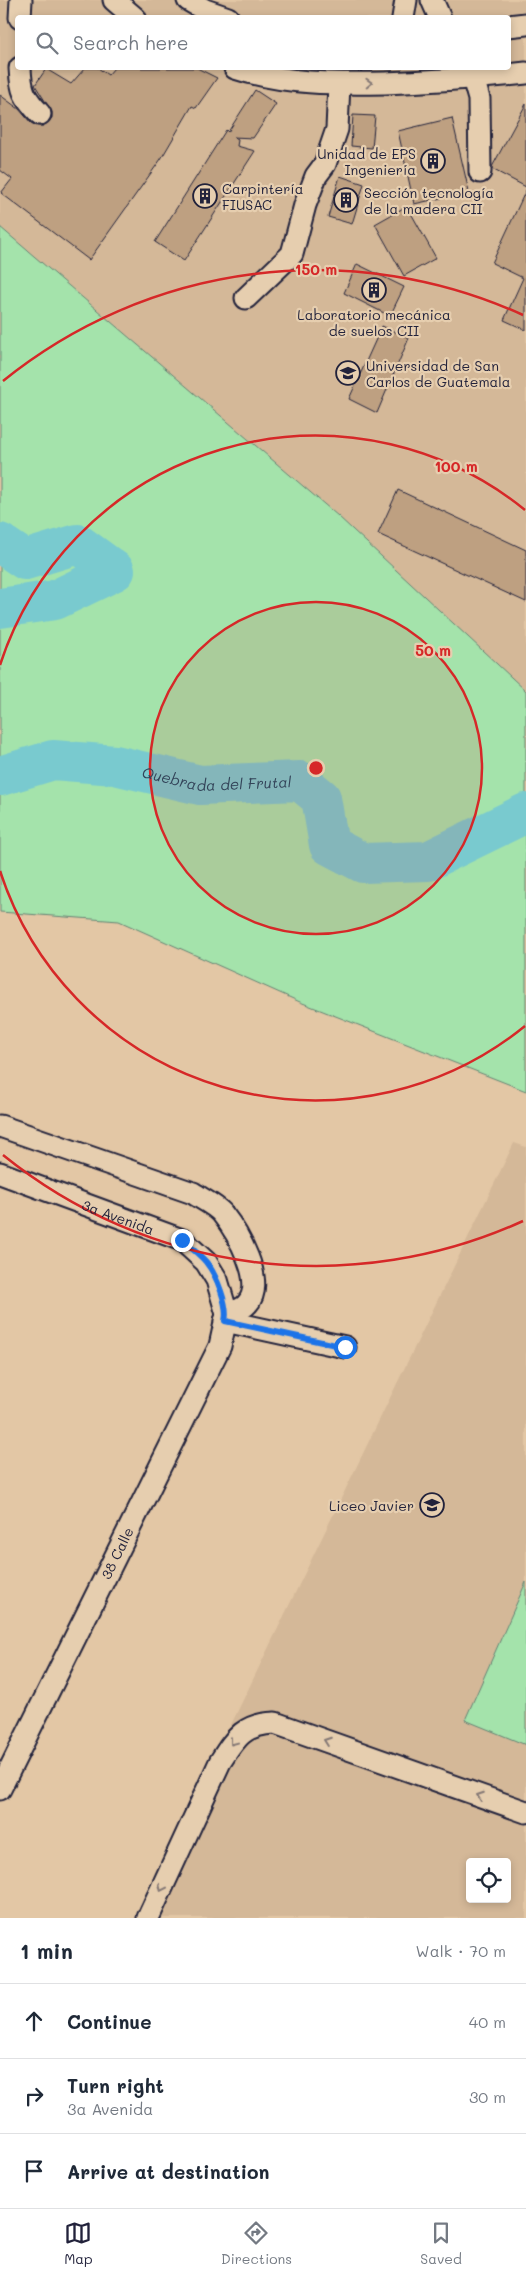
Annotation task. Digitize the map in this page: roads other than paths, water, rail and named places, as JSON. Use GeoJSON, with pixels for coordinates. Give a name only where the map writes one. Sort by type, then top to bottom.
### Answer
{"type":"FeatureCollection","features":[{"type":"Feature","properties":{"kind":"street"},"geometry":{"type":"LineString","coordinates":[[20,15],[21,0]]}},
{"type":"Feature","properties":{"kind":"street"},"geometry":{"type":"LineString","coordinates":[[114,0],[132,15]]}},
{"type":"Feature","properties":{"kind":"street"},"geometry":{"type":"LineString","coordinates":[[188,0],[220,15]]}},
{"type":"Feature","properties":{"kind":"street"},"geometry":{"type":"LineString","coordinates":[[404,15],[406,0]]}},
{"type":"Feature","properties":{"kind":"street"},"geometry":{"type":"LineString","coordinates":[[432,0],[439,15]]}},
{"type":"Feature","properties":{"kind":"street"},"geometry":{"type":"LineString","coordinates":[[511,26],[526,24]]}},
{"type":"Feature","properties":{"kind":"street"},"geometry":{"type":"LineString","coordinates":[[20,70],[21,84],[25,98],[40,114]]}},
{"type":"Feature","properties":{"kind":"street"},"geometry":{"type":"LineString","coordinates":[[241,70],[298,82],[339,84],[444,81],[526,73]]}},
{"type":"Feature","properties":{"kind":"street"},"geometry":{"type":"LineString","coordinates":[[408,70],[444,81]]}},
{"type":"Feature","properties":{"kind":"street"},"geometry":{"type":"LineString","coordinates":[[474,78],[479,99],[480,172]]}},
{"type":"Feature","properties":{"kind":"street"},"geometry":{"type":"LineString","coordinates":[[246,298],[292,254],[305,205],[316,176],[325,164],[337,129],[339,84]]}},
{"type":"Feature","properties":{"kind":"street"},"geometry":{"type":"LineString","coordinates":[[0,1126],[193,1193],[221,1212],[241,1243],[253,1273],[254,1291],[247,1305],[226,1318]]}},
{"type":"Feature","properties":{"kind":"street","name":"3a Avenida"},"geometry":{"type":"LineString","coordinates":[[0,1173],[182,1240],[206,1262],[217,1280],[226,1318]]}},
{"type":"Feature","properties":{"kind":"street"},"geometry":{"type":"LineString","coordinates":[[226,1318],[345,1347]]}},
{"type":"Feature","properties":{"kind":"street","name":"38 Calle"},"geometry":{"type":"LineString","coordinates":[[0,1789],[220,1346],[226,1318]]}},
{"type":"Feature","properties":{"kind":"street"},"geometry":{"type":"LineString","coordinates":[[148,1918],[220,1762],[235,1738],[258,1724],[275,1723],[526,1812]]}},
{"type":"Feature","properties":{"kind":"waterway"},"geometry":{"type":"LineString","coordinates":[[0,543],[25,560],[78,544],[115,571],[55,600],[0,608]]}},
{"type":"Feature","properties":{"kind":"waterway","name":"Quebrada del Frutal"},"geometry":{"type":"LineString","coordinates":[[0,776],[53,760],[115,765],[200,785],[300,781],[321,798],[329,845],[363,863],[428,861],[526,813]]}},
{"type":"Feature","properties":{"kind":"place","name":"Unidad de EPS Ingeniería"},"geometry":{"type":"Point","coordinates":[433,161]}},
{"type":"Feature","properties":{"kind":"place","name":"Carpintería FIUSAC"},"geometry":{"type":"Point","coordinates":[205,196]}},
{"type":"Feature","properties":{"kind":"place","name":"Sección tecnología de la madera CII"},"geometry":{"type":"Point","coordinates":[346,200]}},
{"type":"Feature","properties":{"kind":"place","name":"Laboratorio mecánica de suelos CII"},"geometry":{"type":"Point","coordinates":[374,290]}},
{"type":"Feature","properties":{"kind":"place","name":"Universidad de San Carlos de Guatemala"},"geometry":{"type":"Point","coordinates":[348,373]}},
{"type":"Feature","properties":{"kind":"place","name":"Liceo Javier"},"geometry":{"type":"Point","coordinates":[432,1505]}}]}
